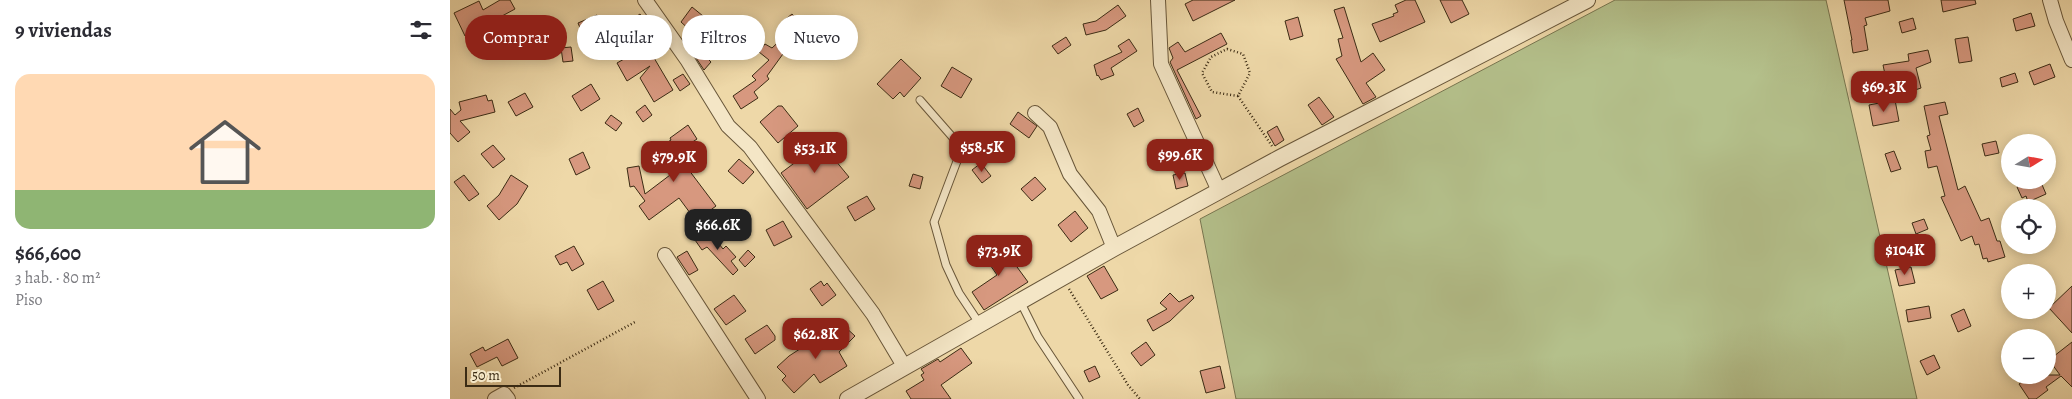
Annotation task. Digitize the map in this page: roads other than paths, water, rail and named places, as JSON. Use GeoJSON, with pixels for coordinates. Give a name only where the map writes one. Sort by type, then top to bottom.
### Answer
{"type":"FeatureCollection","features":[{"type":"Feature","properties":{"kind":"street"},"geometry":{"type":"LineString","coordinates":[[645,0],[682,53],[728,126],[750,147],[873,314],[904,366]]}},
{"type":"Feature","properties":{"kind":"street"},"geometry":{"type":"LineString","coordinates":[[1158,0],[1161,64],[1218,191]]}},
{"type":"Feature","properties":{"kind":"street"},"geometry":{"type":"LineString","coordinates":[[848,399],[1218,191],[1587,0]]}},
{"type":"Feature","properties":{"kind":"street"},"geometry":{"type":"LineString","coordinates":[[2050,0],[2056,21],[2072,60]]}},
{"type":"Feature","properties":{"kind":"street"},"geometry":{"type":"LineString","coordinates":[[1035,113],[1050,127],[1070,174],[1099,211],[1114,248]]}},
{"type":"Feature","properties":{"kind":"street"},"geometry":{"type":"LineString","coordinates":[[666,256],[758,399]]}},
{"type":"Feature","properties":{"kind":"lane"},"geometry":{"type":"LineString","coordinates":[[920,100],[962,148],[934,222],[946,265],[959,293],[980,324]]}},
{"type":"Feature","properties":{"kind":"lane"},"geometry":{"type":"LineString","coordinates":[[1020,301],[1038,337],[1079,399]]}}]}
